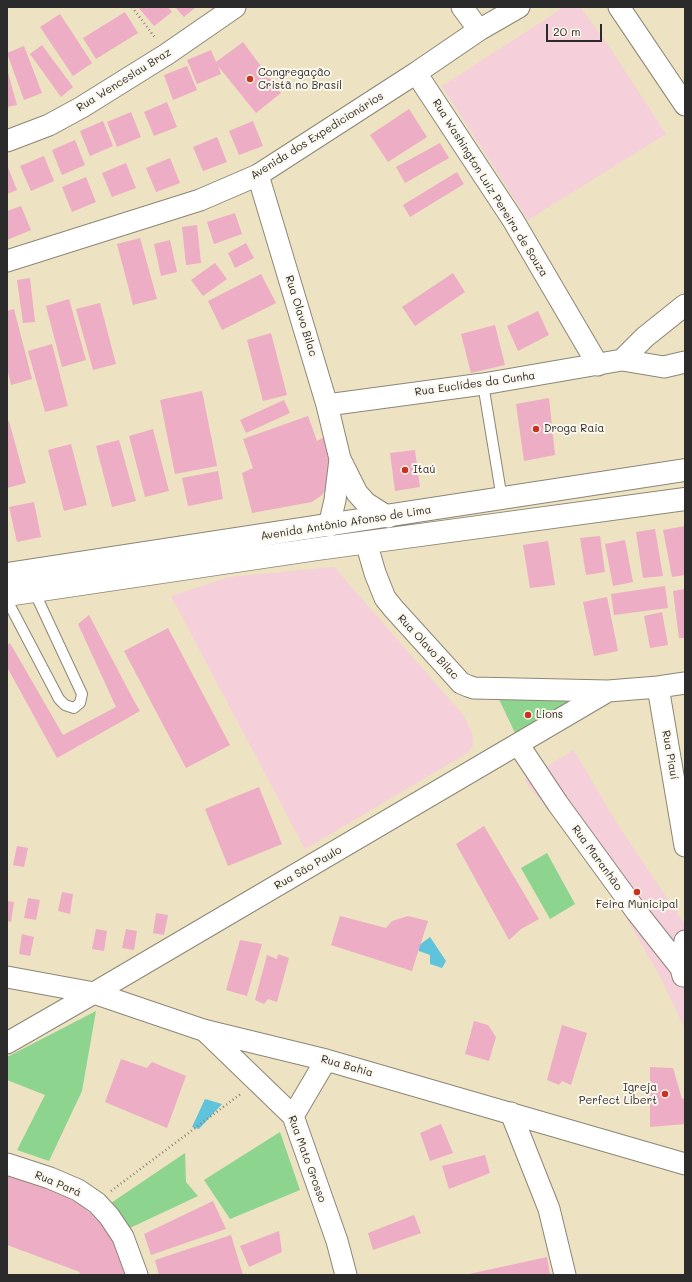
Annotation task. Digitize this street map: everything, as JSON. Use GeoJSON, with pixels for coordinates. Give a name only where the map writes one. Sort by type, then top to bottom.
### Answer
{"type":"FeatureCollection","features":[{"type":"Feature","properties":{"kind":"main road","name":"Avenida Antônio Afonso de Lima"},"geometry":{"type":"LineString","coordinates":[[7,574],[329,526],[685,470]]}},
{"type":"Feature","properties":{"kind":"main road","name":"Avenida Antônio Afonso de Lima"},"geometry":{"type":"LineString","coordinates":[[7,595],[366,542],[685,499]]}},
{"type":"Feature","properties":{"kind":"main road"},"geometry":{"type":"LineString","coordinates":[[428,510],[430,533]]}},
{"type":"Feature","properties":{"kind":"main road"},"geometry":{"type":"LineString","coordinates":[[265,535],[268,556]]}},
{"type":"Feature","properties":{"kind":"street","name":"Rua Wenceslau Braz"},"geometry":{"type":"LineString","coordinates":[[7,141],[49,125],[76,111],[167,54],[235,7]]}},
{"type":"Feature","properties":{"kind":"street"},"geometry":{"type":"LineString","coordinates":[[462,7],[479,30]]}},
{"type":"Feature","properties":{"kind":"street","name":"Avenida dos Expedicionários"},"geometry":{"type":"LineString","coordinates":[[7,261],[200,200],[258,175],[416,73],[479,30],[519,7]]}},
{"type":"Feature","properties":{"kind":"street"},"geometry":{"type":"LineString","coordinates":[[619,7],[685,105]]}},
{"type":"Feature","properties":{"kind":"street","name":"Rua Washington Luiz Pereira de Souza"},"geometry":{"type":"LineString","coordinates":[[416,73],[513,220],[598,365]]}},
{"type":"Feature","properties":{"kind":"street","name":"Rua Olavo Bilac"},"geometry":{"type":"LineString","coordinates":[[258,175],[327,404],[340,459],[357,493],[366,503],[388,516]]}},
{"type":"Feature","properties":{"kind":"street"},"geometry":{"type":"LineString","coordinates":[[622,360],[645,337],[685,306]]}},
{"type":"Feature","properties":{"kind":"street"},"geometry":{"type":"LineString","coordinates":[[622,360],[664,367],[685,362]]}},
{"type":"Feature","properties":{"kind":"street","name":"Rua Euclídes da Cunha"},"geometry":{"type":"LineString","coordinates":[[327,404],[483,384],[622,360]]}},
{"type":"Feature","properties":{"kind":"street","name":"Rua Olavo Bilac"},"geometry":{"type":"LineString","coordinates":[[329,526],[335,500],[340,459]]}},
{"type":"Feature","properties":{"kind":"street","name":"Rua Olavo Bilac"},"geometry":{"type":"LineString","coordinates":[[366,542],[375,573],[385,598],[461,683],[474,688],[608,691],[685,683]]}},
{"type":"Feature","properties":{"kind":"street","name":"Rua Piauí"},"geometry":{"type":"LineString","coordinates":[[658,687],[685,846]]}},
{"type":"Feature","properties":{"kind":"street","name":"Rua São Paulo"},"geometry":{"type":"LineString","coordinates":[[7,1043],[608,691]]}},
{"type":"Feature","properties":{"kind":"street","name":"Rua Maranhão"},"geometry":{"type":"LineString","coordinates":[[518,744],[571,823],[683,975]]}},
{"type":"Feature","properties":{"kind":"street"},"geometry":{"type":"LineString","coordinates":[[683,975],[685,941]]}},
{"type":"Feature","properties":{"kind":"street","name":"Rua Bahia"},"geometry":{"type":"LineString","coordinates":[[7,977],[94,993],[203,1030],[326,1060],[685,1164]]}},
{"type":"Feature","properties":{"kind":"street","name":"Rua Mato Grosso"},"geometry":{"type":"LineString","coordinates":[[203,1030],[294,1116],[337,1242],[346,1275]]}},
{"type":"Feature","properties":{"kind":"street"},"geometry":{"type":"LineString","coordinates":[[294,1116],[326,1060]]}},
{"type":"Feature","properties":{"kind":"street"},"geometry":{"type":"LineString","coordinates":[[511,1113],[549,1209],[565,1275]]}},
{"type":"Feature","properties":{"kind":"street","name":"Rua Pará"},"geometry":{"type":"LineString","coordinates":[[7,1164],[50,1178],[78,1190],[96,1202],[109,1216],[123,1237],[137,1275]]}},
{"type":"Feature","properties":{"kind":"lane"},"geometry":{"type":"LineString","coordinates":[[483,384],[502,499]]}},
{"type":"Feature","properties":{"kind":"lane"},"geometry":{"type":"LineString","coordinates":[[7,600],[59,699],[65,705],[74,708],[80,703],[82,694],[34,591]]}},
{"type":"Feature","properties":{"kind":"path"},"geometry":{"type":"LineString","coordinates":[[132,7],[167,54]]}},
{"type":"Feature","properties":{"kind":"path"},"geometry":{"type":"LineString","coordinates":[[96,1202],[258,1081]]}},
{"type":"Feature","properties":{"kind":"shaded area"},"geometry":{"type":"Polygon","coordinates":[[[563,7],[581,8],[610,48],[666,134],[528,220],[442,86],[563,7]]]}},
{"type":"Feature","properties":{"kind":"shaded area"},"geometry":{"type":"Polygon","coordinates":[[[334,567],[464,716],[473,736],[473,745],[467,753],[305,849],[171,596],[229,577],[334,567]]]}},
{"type":"Feature","properties":{"kind":"shaded area","name":"Feira Municipal"},"geometry":{"type":"Polygon","coordinates":[[[574,750],[616,822],[685,925],[685,1029],[660,976],[606,883],[524,780],[574,750]]]}},
{"type":"Feature","properties":{"kind":"green space"},"geometry":{"type":"Polygon","coordinates":[[[568,694],[565,708],[515,733],[497,695],[568,694]]]}},
{"type":"Feature","properties":{"kind":"green space"},"geometry":{"type":"Polygon","coordinates":[[[547,853],[575,904],[550,919],[521,868],[547,853]]]}},
{"type":"Feature","properties":{"kind":"green space"},"geometry":{"type":"Polygon","coordinates":[[[96,1011],[82,1091],[49,1161],[17,1150],[45,1095],[7,1080],[7,1057],[96,1011]]]}},
{"type":"Feature","properties":{"kind":"green space"},"geometry":{"type":"Polygon","coordinates":[[[280,1132],[300,1190],[230,1219],[204,1180],[280,1132]]]}},
{"type":"Feature","properties":{"kind":"green space"},"geometry":{"type":"Polygon","coordinates":[[[185,1153],[186,1182],[198,1196],[130,1228],[108,1205],[185,1153]]]}},
{"type":"Feature","properties":{"kind":"water"},"geometry":{"type":"Polygon","coordinates":[[[430,937],[446,961],[442,968],[430,964],[430,955],[419,951],[418,946],[430,937]]]}},
{"type":"Feature","properties":{"kind":"water"},"geometry":{"type":"Polygon","coordinates":[[[205,1099],[222,1104],[199,1129],[192,1127],[205,1099]]]}},
{"type":"Feature","properties":{"kind":"building"},"geometry":{"type":"Polygon","coordinates":[[[138,7],[168,7],[172,12],[154,26],[138,7]]]}},
{"type":"Feature","properties":{"kind":"building"},"geometry":{"type":"Polygon","coordinates":[[[175,7],[196,7],[184,17],[175,7]]]}},
{"type":"Feature","properties":{"kind":"building"},"geometry":{"type":"Polygon","coordinates":[[[125,12],[138,33],[96,59],[83,38],[125,12]]]}},
{"type":"Feature","properties":{"kind":"building"},"geometry":{"type":"Polygon","coordinates":[[[60,14],[92,63],[73,76],[40,27],[60,14]]]}},
{"type":"Feature","properties":{"kind":"building","name":"Congregação Cristã no Brasil"},"geometry":{"type":"Polygon","coordinates":[[[243,42],[281,93],[256,113],[218,66],[221,74],[197,84],[187,60],[211,50],[216,62],[243,42]]]}},
{"type":"Feature","properties":{"kind":"building"},"geometry":{"type":"Polygon","coordinates":[[[42,45],[73,87],[61,97],[30,54],[42,45]]]}},
{"type":"Feature","properties":{"kind":"building"},"geometry":{"type":"Polygon","coordinates":[[[24,46],[42,93],[24,100],[7,53],[24,46]]]}},
{"type":"Feature","properties":{"kind":"building"},"geometry":{"type":"Polygon","coordinates":[[[187,66],[197,90],[173,100],[164,75],[187,66]]]}},
{"type":"Feature","properties":{"kind":"building"},"geometry":{"type":"Polygon","coordinates":[[[7,69],[17,105],[7,107],[7,69]]]}},
{"type":"Feature","properties":{"kind":"building"},"geometry":{"type":"Polygon","coordinates":[[[167,102],[177,127],[154,136],[144,112],[167,102]]]}},
{"type":"Feature","properties":{"kind":"building"},"geometry":{"type":"Polygon","coordinates":[[[409,109],[427,137],[388,162],[370,135],[409,109]]]}},
{"type":"Feature","properties":{"kind":"building"},"geometry":{"type":"Polygon","coordinates":[[[131,112],[141,137],[117,147],[107,122],[131,112]]]}},
{"type":"Feature","properties":{"kind":"building"},"geometry":{"type":"Polygon","coordinates":[[[103,121],[113,146],[90,156],[80,131],[103,121]]]}},
{"type":"Feature","properties":{"kind":"building"},"geometry":{"type":"Polygon","coordinates":[[[253,121],[263,146],[239,155],[229,131],[253,121]]]}},
{"type":"Feature","properties":{"kind":"building"},"geometry":{"type":"Polygon","coordinates":[[[217,137],[227,162],[203,171],[193,147],[217,137]]]}},
{"type":"Feature","properties":{"kind":"building"},"geometry":{"type":"Polygon","coordinates":[[[75,140],[85,165],[62,175],[52,150],[75,140]]]}},
{"type":"Feature","properties":{"kind":"building"},"geometry":{"type":"Polygon","coordinates":[[[440,143],[449,158],[405,183],[396,167],[440,143]]]}},
{"type":"Feature","properties":{"kind":"building"},"geometry":{"type":"Polygon","coordinates":[[[44,156],[54,181],[31,191],[20,166],[44,156]]]}},
{"type":"Feature","properties":{"kind":"building"},"geometry":{"type":"Polygon","coordinates":[[[170,158],[180,183],[156,192],[146,168],[170,158]]]}},
{"type":"Feature","properties":{"kind":"building"},"geometry":{"type":"Polygon","coordinates":[[[126,163],[136,188],[112,197],[102,173],[126,163]]]}},
{"type":"Feature","properties":{"kind":"building"},"geometry":{"type":"Polygon","coordinates":[[[7,165],[17,190],[7,194],[7,165]]]}},
{"type":"Feature","properties":{"kind":"building"},"geometry":{"type":"Polygon","coordinates":[[[457,172],[464,184],[410,217],[403,205],[457,172]]]}},
{"type":"Feature","properties":{"kind":"building"},"geometry":{"type":"Polygon","coordinates":[[[86,177],[96,202],[72,212],[62,187],[86,177]]]}},
{"type":"Feature","properties":{"kind":"building"},"geometry":{"type":"Polygon","coordinates":[[[21,206],[31,230],[7,240],[7,211],[21,206]]]}},
{"type":"Feature","properties":{"kind":"building"},"geometry":{"type":"Polygon","coordinates":[[[235,213],[242,234],[214,244],[207,222],[235,213]]]}},
{"type":"Feature","properties":{"kind":"building"},"geometry":{"type":"Polygon","coordinates":[[[197,225],[201,263],[186,265],[182,227],[197,225]]]}},
{"type":"Feature","properties":{"kind":"building"},"geometry":{"type":"Polygon","coordinates":[[[140,238],[157,299],[133,305],[117,244],[140,238]]]}},
{"type":"Feature","properties":{"kind":"building"},"geometry":{"type":"Polygon","coordinates":[[[170,240],[177,272],[161,276],[154,244],[170,240]]]}},
{"type":"Feature","properties":{"kind":"building"},"geometry":{"type":"Polygon","coordinates":[[[246,243],[254,258],[235,268],[228,253],[246,243]]]}},
{"type":"Feature","properties":{"kind":"building"},"geometry":{"type":"Polygon","coordinates":[[[215,263],[227,279],[203,296],[191,280],[215,263]]]}},
{"type":"Feature","properties":{"kind":"building"},"geometry":{"type":"Polygon","coordinates":[[[453,273],[465,292],[415,326],[402,307],[453,273]]]}},
{"type":"Feature","properties":{"kind":"building"},"geometry":{"type":"Polygon","coordinates":[[[261,274],[276,303],[222,330],[208,301],[261,274]]]}},
{"type":"Feature","properties":{"kind":"building"},"geometry":{"type":"Polygon","coordinates":[[[30,278],[35,322],[23,323],[17,280],[30,278]]]}},
{"type":"Feature","properties":{"kind":"building"},"geometry":{"type":"Polygon","coordinates":[[[69,299],[86,360],[62,367],[46,306],[69,299]]]}},
{"type":"Feature","properties":{"kind":"building"},"geometry":{"type":"Polygon","coordinates":[[[100,303],[116,364],[93,370],[76,309],[100,303]]]}},
{"type":"Feature","properties":{"kind":"building"},"geometry":{"type":"Polygon","coordinates":[[[14,309],[32,379],[11,385],[7,368],[7,311],[14,309]]]}},
{"type":"Feature","properties":{"kind":"building"},"geometry":{"type":"Polygon","coordinates":[[[538,311],[549,335],[518,351],[507,326],[538,311]]]}},
{"type":"Feature","properties":{"kind":"building"},"geometry":{"type":"Polygon","coordinates":[[[495,325],[505,365],[471,373],[461,334],[495,325]]]}},
{"type":"Feature","properties":{"kind":"building"},"geometry":{"type":"Polygon","coordinates":[[[271,333],[287,395],[263,401],[247,340],[271,333]]]}},
{"type":"Feature","properties":{"kind":"building"},"geometry":{"type":"Polygon","coordinates":[[[52,344],[68,406],[45,412],[28,351],[52,344]]]}},
{"type":"Feature","properties":{"kind":"building"},"geometry":{"type":"Polygon","coordinates":[[[202,391],[217,466],[175,474],[160,400],[202,391]]]}},
{"type":"Feature","properties":{"kind":"building","name":"Droga Raia"},"geometry":{"type":"Polygon","coordinates":[[[549,398],[555,455],[524,461],[516,404],[549,398]]]}},
{"type":"Feature","properties":{"kind":"building"},"geometry":{"type":"Polygon","coordinates":[[[284,400],[290,413],[246,433],[240,420],[284,400]]]}},
{"type":"Feature","properties":{"kind":"building"},"geometry":{"type":"Polygon","coordinates":[[[308,416],[317,441],[326,436],[332,476],[330,484],[322,495],[312,502],[252,513],[242,473],[253,468],[243,439],[308,416]]]}},
{"type":"Feature","properties":{"kind":"building"},"geometry":{"type":"Polygon","coordinates":[[[9,421],[26,483],[7,488],[7,422],[9,421]]]}},
{"type":"Feature","properties":{"kind":"building"},"geometry":{"type":"Polygon","coordinates":[[[153,429],[169,491],[145,497],[129,436],[153,429]]]}},
{"type":"Feature","properties":{"kind":"building"},"geometry":{"type":"Polygon","coordinates":[[[119,440],[136,501],[112,507],[96,446],[119,440]]]}},
{"type":"Feature","properties":{"kind":"building"},"geometry":{"type":"Polygon","coordinates":[[[71,444],[87,505],[64,511],[48,450],[71,444]]]}},
{"type":"Feature","properties":{"kind":"building","name":"Itaú"},"geometry":{"type":"Polygon","coordinates":[[[415,450],[420,487],[395,491],[390,453],[415,450]]]}},
{"type":"Feature","properties":{"kind":"building"},"geometry":{"type":"Polygon","coordinates":[[[218,471],[223,499],[188,506],[182,478],[218,471]]]}},
{"type":"Feature","properties":{"kind":"building"},"geometry":{"type":"Polygon","coordinates":[[[34,502],[41,537],[17,542],[9,507],[34,502]]]}},
{"type":"Feature","properties":{"kind":"building"},"geometry":{"type":"Polygon","coordinates":[[[685,526],[685,575],[672,577],[663,530],[685,526]]]}},
{"type":"Feature","properties":{"kind":"building"},"geometry":{"type":"Polygon","coordinates":[[[655,529],[663,576],[643,578],[636,532],[655,529]]]}},
{"type":"Feature","properties":{"kind":"building"},"geometry":{"type":"Polygon","coordinates":[[[600,536],[605,572],[586,575],[580,538],[600,536]]]}},
{"type":"Feature","properties":{"kind":"building"},"geometry":{"type":"Polygon","coordinates":[[[625,540],[633,582],[613,586],[605,544],[625,540]]]}},
{"type":"Feature","properties":{"kind":"building"},"geometry":{"type":"Polygon","coordinates":[[[548,541],[555,585],[530,588],[523,545],[548,541]]]}},
{"type":"Feature","properties":{"kind":"building"},"geometry":{"type":"Polygon","coordinates":[[[665,586],[668,608],[614,615],[611,594],[665,586]]]}},
{"type":"Feature","properties":{"kind":"building"},"geometry":{"type":"Polygon","coordinates":[[[685,589],[685,638],[679,638],[673,591],[685,589]]]}},
{"type":"Feature","properties":{"kind":"building"},"geometry":{"type":"Polygon","coordinates":[[[607,597],[618,651],[594,656],[583,602],[607,597]]]}},
{"type":"Feature","properties":{"kind":"building"},"geometry":{"type":"Polygon","coordinates":[[[662,612],[668,645],[650,648],[644,616],[662,612]]]}},
{"type":"Feature","properties":{"kind":"building"},"geometry":{"type":"Polygon","coordinates":[[[89,615],[140,711],[57,758],[7,667],[7,645],[10,643],[63,735],[116,707],[78,624],[89,615]]]}},
{"type":"Feature","properties":{"kind":"building"},"geometry":{"type":"Polygon","coordinates":[[[168,628],[230,745],[186,768],[124,651],[168,628]]]}},
{"type":"Feature","properties":{"kind":"building"},"geometry":{"type":"Polygon","coordinates":[[[259,787],[282,844],[228,866],[205,809],[259,787]]]}},
{"type":"Feature","properties":{"kind":"building"},"geometry":{"type":"Polygon","coordinates":[[[484,826],[539,919],[521,929],[509,940],[456,844],[484,826]]]}},
{"type":"Feature","properties":{"kind":"building"},"geometry":{"type":"Polygon","coordinates":[[[17,846],[28,848],[24,867],[13,865],[17,846]]]}},
{"type":"Feature","properties":{"kind":"building"},"geometry":{"type":"Polygon","coordinates":[[[62,892],[73,894],[70,914],[58,911],[62,892]]]}},
{"type":"Feature","properties":{"kind":"building"},"geometry":{"type":"Polygon","coordinates":[[[28,898],[40,900],[36,920],[24,918],[28,898]]]}},
{"type":"Feature","properties":{"kind":"building"},"geometry":{"type":"Polygon","coordinates":[[[7,901],[14,902],[11,922],[7,921],[7,901]]]}},
{"type":"Feature","properties":{"kind":"building"},"geometry":{"type":"Polygon","coordinates":[[[156,913],[168,915],[164,935],[153,933],[156,913]]]}},
{"type":"Feature","properties":{"kind":"building"},"geometry":{"type":"Polygon","coordinates":[[[340,916],[386,928],[392,921],[408,916],[428,921],[412,971],[331,945],[340,916]]]}},
{"type":"Feature","properties":{"kind":"building"},"geometry":{"type":"Polygon","coordinates":[[[96,929],[107,931],[104,951],[92,949],[96,929]]]}},
{"type":"Feature","properties":{"kind":"building"},"geometry":{"type":"Polygon","coordinates":[[[126,929],[137,931],[134,950],[122,948],[126,929]]]}},
{"type":"Feature","properties":{"kind":"building"},"geometry":{"type":"Polygon","coordinates":[[[22,934],[34,937],[30,956],[19,954],[22,934]]]}},
{"type":"Feature","properties":{"kind":"building"},"geometry":{"type":"Polygon","coordinates":[[[240,940],[262,944],[247,996],[226,990],[240,940]]]}},
{"type":"Feature","properties":{"kind":"building"},"geometry":{"type":"Polygon","coordinates":[[[278,954],[289,958],[277,1002],[268,999],[264,1004],[255,1000],[267,955],[277,959],[278,954]]]}},
{"type":"Feature","properties":{"kind":"building"},"geometry":{"type":"Polygon","coordinates":[[[474,1021],[488,1025],[496,1037],[489,1061],[465,1054],[474,1021]]]}},
{"type":"Feature","properties":{"kind":"building"},"geometry":{"type":"Polygon","coordinates":[[[562,1025],[587,1033],[571,1085],[562,1081],[559,1085],[547,1080],[562,1025]]]}},
{"type":"Feature","properties":{"kind":"building"},"geometry":{"type":"Polygon","coordinates":[[[121,1059],[147,1068],[152,1062],[186,1076],[167,1128],[105,1102],[121,1059]]]}},
{"type":"Feature","properties":{"kind":"building","name":"Igreja Perfect Libert"},"geometry":{"type":"Polygon","coordinates":[[[650,1067],[673,1068],[682,1099],[685,1098],[685,1124],[650,1127],[650,1067]]]}},
{"type":"Feature","properties":{"kind":"building"},"geometry":{"type":"Polygon","coordinates":[[[441,1124],[453,1153],[430,1161],[420,1133],[441,1124]]]}},
{"type":"Feature","properties":{"kind":"building"},"geometry":{"type":"Polygon","coordinates":[[[485,1155],[490,1173],[449,1189],[442,1166],[485,1155]]]}},
{"type":"Feature","properties":{"kind":"building"},"geometry":{"type":"Polygon","coordinates":[[[7,1174],[30,1179],[80,1204],[117,1237],[129,1275],[79,1275],[80,1272],[7,1245],[7,1174]]]}},
{"type":"Feature","properties":{"kind":"building"},"geometry":{"type":"Polygon","coordinates":[[[213,1201],[226,1229],[151,1255],[144,1234],[213,1201]]]}},
{"type":"Feature","properties":{"kind":"building"},"geometry":{"type":"Polygon","coordinates":[[[414,1215],[421,1233],[373,1250],[368,1233],[414,1215]]]}},
{"type":"Feature","properties":{"kind":"building"},"geometry":{"type":"Polygon","coordinates":[[[279,1231],[282,1252],[249,1267],[240,1246],[279,1231]]]}},
{"type":"Feature","properties":{"kind":"building"},"geometry":{"type":"Polygon","coordinates":[[[231,1235],[243,1275],[159,1275],[155,1260],[231,1235]]]}},
{"type":"Feature","properties":{"kind":"building"},"geometry":{"type":"Polygon","coordinates":[[[547,1257],[550,1275],[469,1275],[469,1274],[547,1257]]]}},
{"type":"Feature","properties":{"kind":"place","name":"Congregação Cristã no Brasil"},"geometry":{"type":"Point","coordinates":[250,79]}},
{"type":"Feature","properties":{"kind":"place","name":"Droga Raia"},"geometry":{"type":"Point","coordinates":[536,429]}},
{"type":"Feature","properties":{"kind":"place","name":"Itaú"},"geometry":{"type":"Point","coordinates":[405,470]}},
{"type":"Feature","properties":{"kind":"place","name":"Lions"},"geometry":{"type":"Point","coordinates":[528,715]}},
{"type":"Feature","properties":{"kind":"place","name":"Feira Municipal"},"geometry":{"type":"Point","coordinates":[637,892]}},
{"type":"Feature","properties":{"kind":"place","name":"Igreja Perfect Libert"},"geometry":{"type":"Point","coordinates":[665,1094]}}]}
